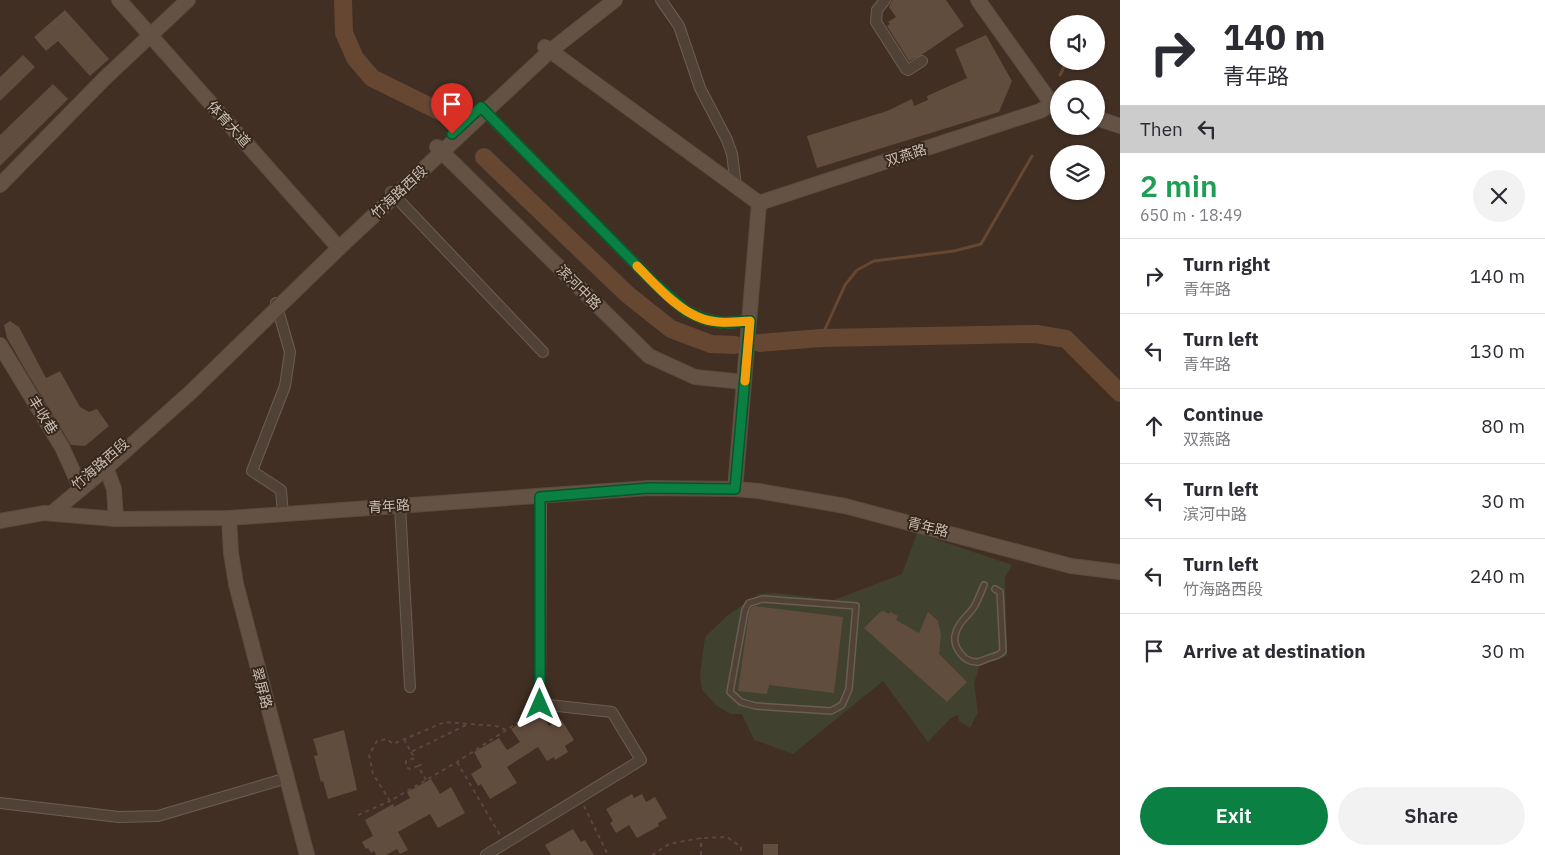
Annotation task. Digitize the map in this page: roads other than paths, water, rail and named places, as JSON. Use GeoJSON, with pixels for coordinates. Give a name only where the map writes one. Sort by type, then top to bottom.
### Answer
{"type":"FeatureCollection","features":[{"type":"Feature","properties":{"kind":"street","name":"体育大道"},"geometry":{"type":"LineString","coordinates":[[119,0],[337,246]]}},
{"type":"Feature","properties":{"kind":"street"},"geometry":{"type":"LineString","coordinates":[[0,185],[105,78],[188,0]]}},
{"type":"Feature","properties":{"kind":"street","name":"竹海路西段"},"geometry":{"type":"LineString","coordinates":[[48,514],[192,391],[276,305],[392,193],[484,110],[547,49],[605,0]]}},
{"type":"Feature","properties":{"kind":"street","name":"竹海路西段"},"geometry":{"type":"LineString","coordinates":[[547,49],[615,0]]}},
{"type":"Feature","properties":{"kind":"street"},"geometry":{"type":"LineString","coordinates":[[661,0],[679,26],[700,88],[727,140],[732,154],[736,186]]}},
{"type":"Feature","properties":{"kind":"street"},"geometry":{"type":"LineString","coordinates":[[885,0],[877,10],[876,22],[906,69],[908,70],[922,61]]}},
{"type":"Feature","properties":{"kind":"street","name":"双燕路"},"geometry":{"type":"LineString","coordinates":[[978,0],[1050,98]]}},
{"type":"Feature","properties":{"kind":"street"},"geometry":{"type":"LineString","coordinates":[[547,49],[759,203],[735,489]]}},
{"type":"Feature","properties":{"kind":"street","name":"双燕路"},"geometry":{"type":"LineString","coordinates":[[759,203],[1050,107]]}},
{"type":"Feature","properties":{"kind":"street"},"geometry":{"type":"LineString","coordinates":[[484,110],[653,282],[686,311],[704,319],[724,323],[750,321]]}},
{"type":"Feature","properties":{"kind":"street"},"geometry":{"type":"LineString","coordinates":[[1105,121],[1120,126]]}},
{"type":"Feature","properties":{"kind":"street","name":"滨河中路"},"geometry":{"type":"LineString","coordinates":[[440,150],[649,356],[695,377],[744,382]]}},
{"type":"Feature","properties":{"kind":"street"},"geometry":{"type":"LineString","coordinates":[[392,193],[543,352]]}},
{"type":"Feature","properties":{"kind":"street"},"geometry":{"type":"LineString","coordinates":[[276,305],[290,352],[285,386],[252,471],[282,490],[283,514]]}},
{"type":"Feature","properties":{"kind":"street","name":"丰收巷"},"geometry":{"type":"LineString","coordinates":[[0,345],[62,447],[80,486]]}},
{"type":"Feature","properties":{"kind":"street"},"geometry":{"type":"LineString","coordinates":[[105,465],[114,489],[116,519]]}},
{"type":"Feature","properties":{"kind":"street","name":"青年路"},"geometry":{"type":"LineString","coordinates":[[48,514],[116,519],[229,518],[649,488],[735,489],[759,491],[845,506],[1072,566],[1120,572]]}},
{"type":"Feature","properties":{"kind":"street"},"geometry":{"type":"LineString","coordinates":[[486,855],[641,760],[612,712],[540,704],[540,497]]}},
{"type":"Feature","properties":{"kind":"street"},"geometry":{"type":"LineString","coordinates":[[400,506],[410,687]]}},
{"type":"Feature","properties":{"kind":"street"},"geometry":{"type":"LineString","coordinates":[[0,521],[48,514]]}},
{"type":"Feature","properties":{"kind":"street","name":"翠屏路"},"geometry":{"type":"LineString","coordinates":[[229,518],[231,553],[236,584],[307,855]]}},
{"type":"Feature","properties":{"kind":"street"},"geometry":{"type":"LineString","coordinates":[[0,803],[119,817],[158,816],[287,778]]}},
{"type":"Feature","properties":{"kind":"lane"},"geometry":{"type":"LineString","coordinates":[[984,585],[974,606],[960,623],[955,633],[955,643],[960,653],[973,661],[978,662],[1000,655],[1003,651],[1000,592],[995,589]]}},
{"type":"Feature","properties":{"kind":"lane"},"geometry":{"type":"LineString","coordinates":[[763,599],[856,606],[849,690],[842,705],[830,711],[756,706],[741,702],[730,692],[744,610],[749,603],[763,599]]}},
{"type":"Feature","properties":{"kind":"waterway"},"geometry":{"type":"LineString","coordinates":[[343,0],[344,33],[355,58],[372,78],[443,113]]}},
{"type":"Feature","properties":{"kind":"waterway"},"geometry":{"type":"LineString","coordinates":[[1060,75],[1062,70]]}},
{"type":"Feature","properties":{"kind":"waterway"},"geometry":{"type":"LineString","coordinates":[[821,338],[845,285],[857,270],[874,261],[954,251],[981,244],[1032,156]]}},
{"type":"Feature","properties":{"kind":"waterway"},"geometry":{"type":"LineString","coordinates":[[484,157],[627,294],[671,329],[711,344],[735,345]]}},
{"type":"Feature","properties":{"kind":"waterway"},"geometry":{"type":"LineString","coordinates":[[759,343],[821,338],[1036,334],[1066,339],[1120,393]]}}]}
